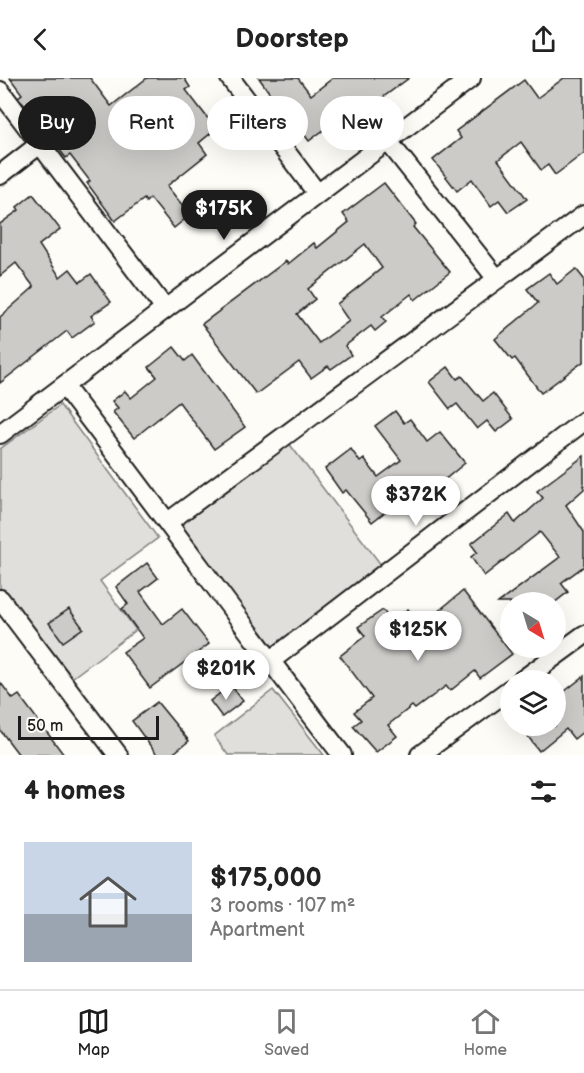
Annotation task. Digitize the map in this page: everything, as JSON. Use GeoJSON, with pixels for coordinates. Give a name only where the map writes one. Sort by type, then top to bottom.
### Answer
{"type":"FeatureCollection","features":[{"type":"Feature","properties":{"kind":"street"},"geometry":{"type":"LineString","coordinates":[[230,78],[317,192]]}},
{"type":"Feature","properties":{"kind":"street"},"geometry":{"type":"LineString","coordinates":[[404,127],[471,78]]}},
{"type":"Feature","properties":{"kind":"street"},"geometry":{"type":"LineString","coordinates":[[0,91],[18,115]]}},
{"type":"Feature","properties":{"kind":"street"},"geometry":{"type":"LineString","coordinates":[[0,175],[32,150]]}},
{"type":"Feature","properties":{"kind":"street"},"geometry":{"type":"LineString","coordinates":[[45,150],[165,309]]}},
{"type":"Feature","properties":{"kind":"street"},"geometry":{"type":"LineString","coordinates":[[0,434],[374,150]]}},
{"type":"Feature","properties":{"kind":"street"},"geometry":{"type":"LineString","coordinates":[[395,150],[497,279]]}},
{"type":"Feature","properties":{"kind":"street"},"geometry":{"type":"LineString","coordinates":[[168,522],[584,215]]}},
{"type":"Feature","properties":{"kind":"street"},"geometry":{"type":"LineString","coordinates":[[64,386],[342,755]]}},
{"type":"Feature","properties":{"kind":"street"},"geometry":{"type":"LineString","coordinates":[[270,662],[584,421]]}},
{"type":"Feature","properties":{"kind":"street"},"geometry":{"type":"LineString","coordinates":[[0,599],[118,755]]}},
{"type":"Feature","properties":{"kind":"street"},"geometry":{"type":"LineString","coordinates":[[536,670],[584,635]]}},
{"type":"Feature","properties":{"kind":"street"},"geometry":{"type":"LineString","coordinates":[[420,755],[500,696]]}},
{"type":"Feature","properties":{"kind":"shaded area"},"geometry":{"type":"Polygon","coordinates":[[[60,405],[158,538],[100,581],[136,630],[69,680],[0,588],[0,449],[60,405]]]}},
{"type":"Feature","properties":{"kind":"shaded area"},"geometry":{"type":"Polygon","coordinates":[[[288,442],[382,566],[271,653],[179,523],[288,442]]]}},
{"type":"Feature","properties":{"kind":"shaded area"},"geometry":{"type":"Polygon","coordinates":[[[273,690],[324,755],[228,755],[214,736],[273,690]]]}},
{"type":"Feature","properties":{"kind":"building"},"geometry":{"type":"Polygon","coordinates":[[[10,78],[90,78],[108,102],[108,150],[195,150],[195,102],[207,117],[207,136],[199,143],[207,154],[167,186],[190,215],[174,228],[150,198],[146,202],[144,199],[115,221],[87,183],[90,181],[70,155],[66,158],[60,150],[96,150],[96,96],[19,96],[22,94],[10,78]]]}},
{"type":"Feature","properties":{"kind":"building"},"geometry":{"type":"Polygon","coordinates":[[[147,78],[184,78],[190,87],[186,90],[191,96],[124,96],[147,78]]]}},
{"type":"Feature","properties":{"kind":"building"},"geometry":{"type":"Polygon","coordinates":[[[259,78],[298,78],[311,95],[333,78],[409,78],[385,96],[320,96],[320,133],[309,141],[308,96],[272,96],[259,78]]]}},
{"type":"Feature","properties":{"kind":"building"},"geometry":{"type":"Polygon","coordinates":[[[564,78],[584,78],[584,153],[555,175],[548,165],[541,170],[521,142],[498,160],[527,199],[508,212],[499,200],[491,206],[472,179],[457,191],[433,160],[461,138],[456,131],[524,80],[537,98],[564,78]]]}},
{"type":"Feature","properties":{"kind":"building"},"geometry":{"type":"Polygon","coordinates":[[[384,183],[416,224],[413,227],[450,272],[415,300],[411,294],[382,317],[386,322],[375,331],[371,326],[345,346],[351,355],[331,369],[328,366],[311,378],[299,362],[256,394],[202,324],[286,261],[288,264],[314,243],[317,248],[349,222],[343,214],[384,183]],[[365,244],[308,289],[315,299],[297,314],[319,343],[349,321],[337,304],[382,268],[365,244]]]}},
{"type":"Feature","properties":{"kind":"building"},"geometry":{"type":"Polygon","coordinates":[[[33,194],[60,229],[39,245],[60,277],[70,269],[80,282],[91,274],[111,302],[91,316],[95,321],[72,338],[67,331],[0,383],[0,317],[34,287],[16,263],[0,276],[0,224],[19,210],[17,207],[33,194]]]}},
{"type":"Feature","properties":{"kind":"building"},"geometry":{"type":"Polygon","coordinates":[[[576,269],[584,279],[584,361],[541,393],[515,358],[512,360],[495,339],[538,303],[527,289],[549,273],[557,284],[576,269]]]}},
{"type":"Feature","properties":{"kind":"building"},"geometry":{"type":"Polygon","coordinates":[[[174,347],[185,361],[192,355],[245,427],[214,449],[179,402],[134,438],[113,412],[118,408],[112,401],[125,391],[131,398],[157,377],[149,367],[174,347]]]}},
{"type":"Feature","properties":{"kind":"building"},"geometry":{"type":"Polygon","coordinates":[[[448,367],[457,379],[462,376],[483,401],[493,393],[513,419],[496,432],[487,421],[477,429],[457,404],[450,409],[429,382],[448,367]]]}},
{"type":"Feature","properties":{"kind":"building"},"geometry":{"type":"Polygon","coordinates":[[[395,411],[404,423],[410,419],[427,442],[440,432],[465,463],[437,486],[442,493],[429,503],[416,488],[372,522],[346,490],[342,493],[325,469],[351,449],[360,462],[364,459],[378,477],[401,460],[375,426],[395,411]]]}},
{"type":"Feature","properties":{"kind":"building"},"geometry":{"type":"Polygon","coordinates":[[[584,456],[584,489],[566,505],[584,532],[584,566],[561,583],[568,592],[566,594],[513,592],[560,557],[540,532],[484,576],[471,557],[477,552],[471,544],[509,514],[515,523],[543,498],[537,491],[584,456]]]}},
{"type":"Feature","properties":{"kind":"building"},"geometry":{"type":"Polygon","coordinates":[[[147,563],[158,578],[140,592],[163,624],[182,609],[209,644],[150,688],[123,652],[143,638],[122,609],[128,604],[116,587],[147,563]]]}},
{"type":"Feature","properties":{"kind":"building"},"geometry":{"type":"Polygon","coordinates":[[[463,591],[500,639],[500,658],[507,658],[480,678],[475,671],[450,691],[446,686],[415,709],[412,706],[388,725],[397,736],[376,752],[353,726],[361,720],[354,712],[372,698],[340,656],[365,636],[358,627],[383,610],[391,621],[408,609],[420,626],[463,591]]]}},
{"type":"Feature","properties":{"kind":"building"},"geometry":{"type":"Polygon","coordinates":[[[69,609],[83,628],[63,642],[49,623],[69,609]]]}},
{"type":"Feature","properties":{"kind":"building"},"geometry":{"type":"Polygon","coordinates":[[[584,676],[584,731],[574,739],[566,729],[566,690],[584,676]]]}},
{"type":"Feature","properties":{"kind":"building"},"geometry":{"type":"Polygon","coordinates":[[[0,682],[13,699],[19,695],[64,755],[19,755],[0,730],[0,682]]]}},
{"type":"Feature","properties":{"kind":"building"},"geometry":{"type":"Polygon","coordinates":[[[231,685],[243,701],[222,717],[210,701],[231,685]]]}},
{"type":"Feature","properties":{"kind":"building"},"geometry":{"type":"Polygon","coordinates":[[[157,702],[189,741],[171,755],[157,755],[132,721],[157,702]]]}},
{"type":"Feature","properties":{"kind":"building"},"geometry":{"type":"Polygon","coordinates":[[[528,736],[557,736],[539,751],[528,736]]]}}]}
